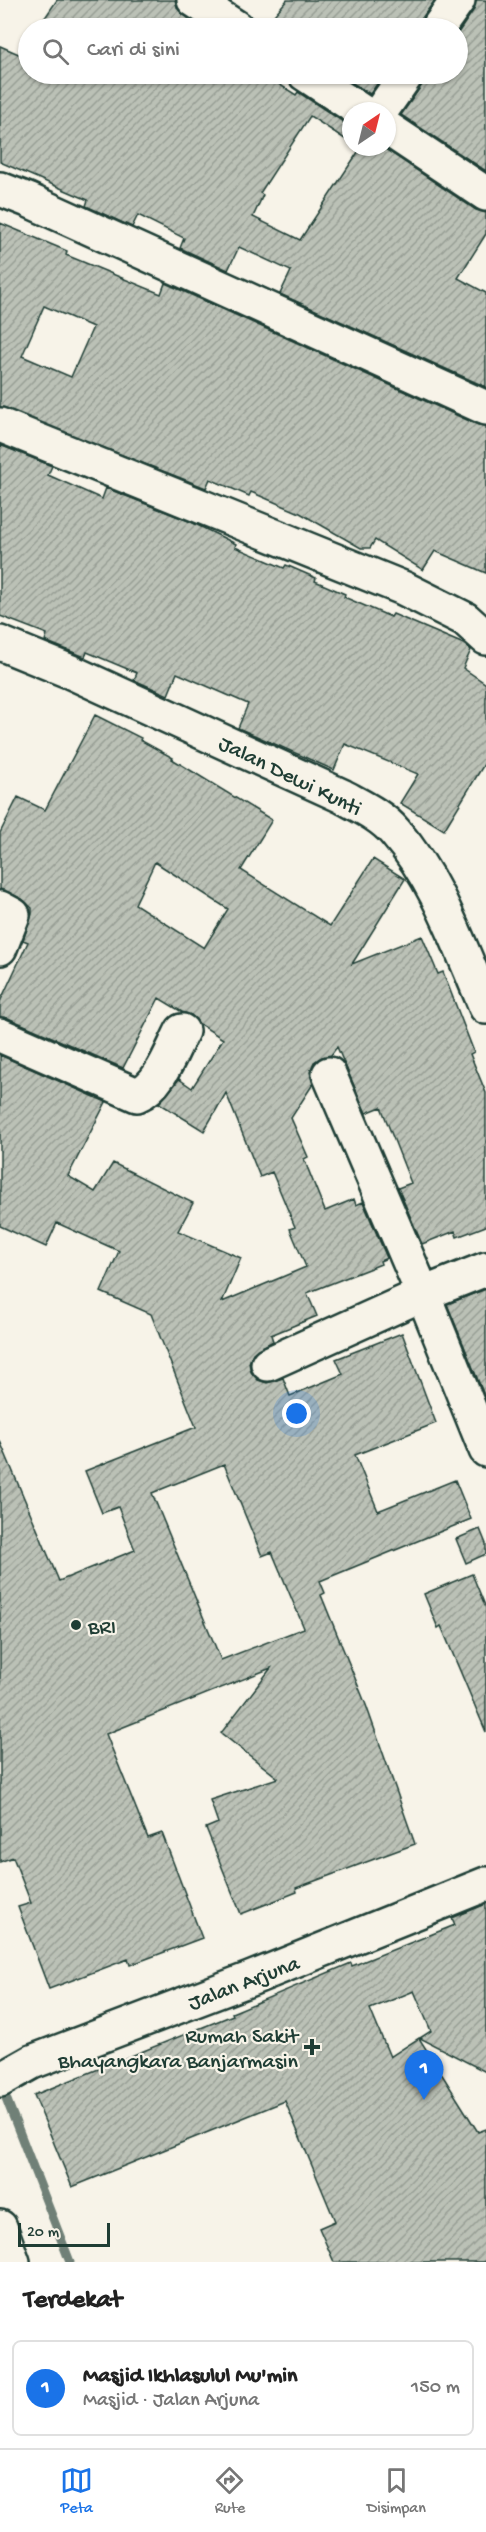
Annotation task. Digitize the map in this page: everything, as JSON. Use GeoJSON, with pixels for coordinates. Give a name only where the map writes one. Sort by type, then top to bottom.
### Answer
{"type":"FeatureCollection","features":[{"type":"Feature","properties":{"kind":"main road"},"geometry":{"type":"LineString","coordinates":[[194,0],[222,18]]}},
{"type":"Feature","properties":{"kind":"main road"},"geometry":{"type":"LineString","coordinates":[[445,18],[458,0]]}},
{"type":"Feature","properties":{"kind":"main road"},"geometry":{"type":"LineString","coordinates":[[320,84],[347,102]]}},
{"type":"Feature","properties":{"kind":"main road"},"geometry":{"type":"LineString","coordinates":[[387,102],[400,84]]}},
{"type":"Feature","properties":{"kind":"main road"},"geometry":{"type":"LineString","coordinates":[[396,134],[486,194]]}},
{"type":"Feature","properties":{"kind":"main road"},"geometry":{"type":"LineString","coordinates":[[0,189],[486,408]]}},
{"type":"Feature","properties":{"kind":"main road"},"geometry":{"type":"LineString","coordinates":[[0,425],[404,588],[465,619],[486,638]]}},
{"type":"Feature","properties":{"kind":"main road","name":"Jalan Dewi Kunti"},"geometry":{"type":"LineString","coordinates":[[0,643],[71,672],[342,796],[375,815],[394,830],[435,892],[486,1007]]}},
{"type":"Feature","properties":{"kind":"main road"},"geometry":{"type":"LineString","coordinates":[[0,908],[13,915],[0,948]]}},
{"type":"Feature","properties":{"kind":"main road"},"geometry":{"type":"LineString","coordinates":[[0,1035],[137,1095],[147,1091],[156,1079],[182,1031]]}},
{"type":"Feature","properties":{"kind":"main road"},"geometry":{"type":"LineString","coordinates":[[329,1074],[423,1294],[486,1450]]}},
{"type":"Feature","properties":{"kind":"main road"},"geometry":{"type":"LineString","coordinates":[[268,1364],[423,1294],[486,1269]]}},
{"type":"Feature","properties":{"kind":"main road","name":"Jalan Arjuna"},"geometry":{"type":"LineString","coordinates":[[0,2080],[32,2062],[250,1979],[486,1884]]}},
{"type":"Feature","properties":{"kind":"main road"},"geometry":{"type":"LineString","coordinates":[[0,2227],[13,2262]]}},
{"type":"Feature","properties":{"kind":"building"},"geometry":{"type":"Polygon","coordinates":[[[57,0],[175,0],[178,9],[188,18],[45,18],[57,0]]]}},
{"type":"Feature","properties":{"kind":"building"},"geometry":{"type":"Polygon","coordinates":[[[287,0],[435,0],[422,18],[272,18],[287,0]]]}},
{"type":"Feature","properties":{"kind":"building"},"geometry":{"type":"Polygon","coordinates":[[[476,0],[486,0],[486,171],[401,115],[422,84],[468,84],[468,18],[476,0]]]}},
{"type":"Feature","properties":{"kind":"building"},"geometry":{"type":"Polygon","coordinates":[[[0,46],[18,54],[18,84],[279,84],[296,95],[298,92],[342,121],[342,137],[310,116],[260,193],[263,195],[253,217],[300,240],[355,156],[395,156],[476,210],[486,213],[486,234],[458,278],[486,293],[486,387],[280,294],[291,271],[239,247],[228,270],[180,248],[184,238],[138,215],[132,227],[86,206],[88,200],[0,162],[0,46]]]}},
{"type":"Feature","properties":{"kind":"building"},"geometry":{"type":"Polygon","coordinates":[[[354,84],[377,84],[370,94],[354,84]]]}},
{"type":"Feature","properties":{"kind":"building"},"geometry":{"type":"Polygon","coordinates":[[[0,223],[67,251],[66,255],[161,294],[165,283],[478,425],[486,426],[486,573],[435,551],[423,570],[375,540],[370,548],[361,548],[300,513],[251,492],[249,496],[210,479],[206,488],[0,407],[0,223]],[[44,306],[22,356],[71,377],[93,327],[44,306]]]}},
{"type":"Feature","properties":{"kind":"building"},"geometry":{"type":"Polygon","coordinates":[[[0,445],[52,466],[48,475],[102,499],[106,488],[191,522],[236,544],[235,547],[284,568],[286,565],[316,578],[315,581],[345,594],[344,597],[391,617],[393,614],[466,645],[471,650],[463,668],[486,684],[486,761],[444,830],[400,803],[418,774],[345,744],[334,770],[238,728],[248,704],[177,673],[168,695],[134,680],[137,673],[87,652],[85,657],[45,641],[47,634],[0,616],[0,445]]]}},
{"type":"Feature","properties":{"kind":"building"},"geometry":{"type":"Polygon","coordinates":[[[95,715],[141,738],[140,740],[272,820],[241,870],[330,926],[373,859],[405,879],[352,964],[422,936],[438,974],[443,972],[474,1052],[470,1054],[486,1093],[486,1226],[457,1237],[455,1231],[422,1244],[398,1188],[411,1183],[381,1107],[366,1113],[337,1047],[331,1055],[314,1062],[310,1072],[313,1084],[291,1118],[308,1157],[304,1159],[325,1211],[354,1199],[356,1205],[363,1202],[387,1258],[380,1261],[381,1264],[307,1293],[317,1316],[271,1335],[273,1341],[253,1353],[249,1363],[251,1372],[258,1380],[267,1383],[283,1378],[290,1396],[343,1374],[336,1359],[402,1333],[436,1423],[355,1455],[378,1511],[455,1480],[471,1519],[320,1581],[325,1593],[321,1595],[366,1705],[415,1844],[296,1888],[297,1892],[241,1914],[206,1828],[218,1823],[210,1800],[278,1778],[221,1733],[271,1668],[106,1734],[148,1838],[162,1833],[202,1938],[130,1965],[128,1959],[49,1989],[18,1907],[31,1903],[13,1857],[0,1862],[0,1441],[59,1581],[135,1550],[118,1507],[102,1513],[85,1471],[196,1427],[151,1314],[101,1292],[119,1251],[57,1223],[46,1247],[0,1226],[0,1055],[106,1102],[68,1176],[95,1192],[113,1163],[193,1203],[178,1231],[241,1258],[222,1302],[306,1267],[290,1229],[295,1227],[272,1172],[260,1177],[226,1093],[204,1131],[159,1103],[179,1079],[192,1088],[223,1039],[198,1023],[191,1015],[159,998],[123,1068],[8,1018],[0,1017],[0,1002],[28,942],[23,940],[32,908],[22,899],[0,889],[0,833],[18,797],[45,810],[95,715]],[[155,862],[135,904],[204,948],[228,909],[155,862]],[[224,1464],[152,1493],[221,1660],[304,1628],[272,1552],[262,1556],[224,1464]]]}},
{"type":"Feature","properties":{"kind":"building"},"geometry":{"type":"Polygon","coordinates":[[[486,1289],[486,1400],[447,1304],[486,1289]]]}},
{"type":"Feature","properties":{"kind":"building"},"geometry":{"type":"Polygon","coordinates":[[[480,1529],[486,1544],[486,1554],[466,1563],[456,1539],[480,1529]]]}},
{"type":"Feature","properties":{"kind":"building"},"geometry":{"type":"Polygon","coordinates":[[[472,1574],[486,1608],[486,1732],[441,1626],[438,1628],[424,1594],[472,1574]]]}},
{"type":"Feature","properties":{"kind":"building","name":"Rumah Sakit Bhayangkara Banjarmasin"},"geometry":{"type":"Polygon","coordinates":[[[486,1904],[486,2072],[420,2038],[431,2031],[414,1991],[370,2009],[390,2057],[419,2038],[478,2132],[486,2129],[486,2262],[334,2262],[319,2228],[335,2221],[285,2101],[72,2187],[34,2095],[233,2015],[232,2013],[351,1963],[352,1966],[455,1925],[452,1918],[486,1904]]]}},
{"type":"Feature","properties":{"kind":"waterway"},"geometry":{"type":"LineString","coordinates":[[1,2085],[70,2262]]}},
{"type":"Feature","properties":{"kind":"place","name":"BRI"},"geometry":{"type":"Point","coordinates":[76,1625]}},
{"type":"Feature","properties":{"kind":"place","name":"Rumah Sakit Bhayangkara Banjarmasin"},"geometry":{"type":"Point","coordinates":[312,2047]}},
{"type":"Feature","properties":{"kind":"place","name":"Masjid Ikhlasulul Mu'min"},"geometry":{"type":"Point","coordinates":[424,2100]}}]}
